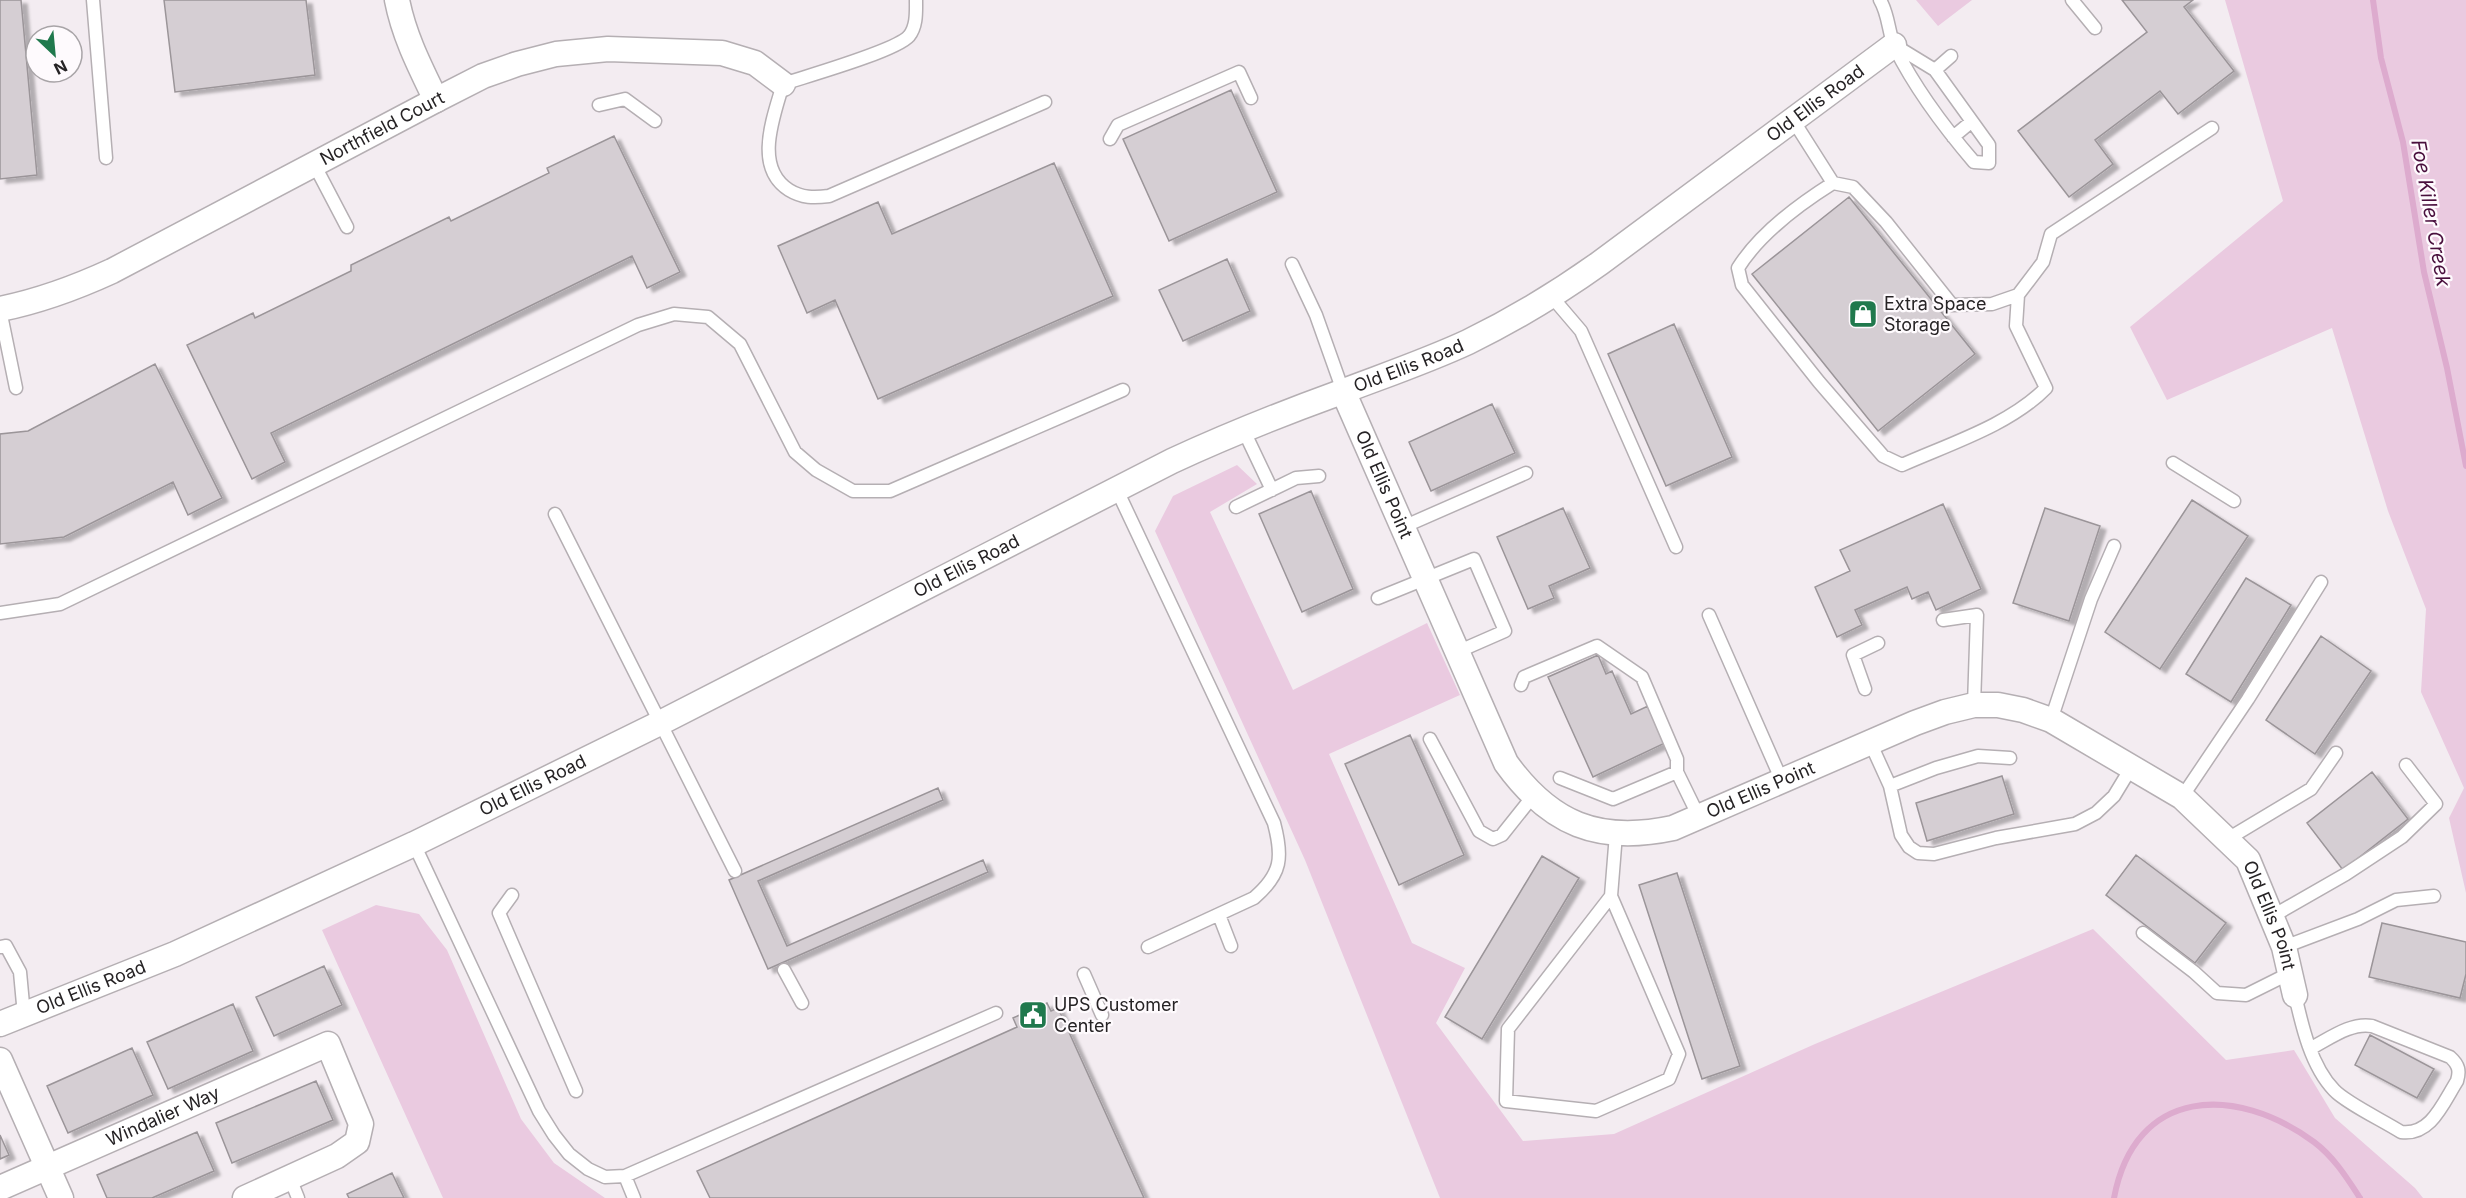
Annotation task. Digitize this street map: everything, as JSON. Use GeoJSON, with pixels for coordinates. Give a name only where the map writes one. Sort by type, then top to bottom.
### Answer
{"type":"FeatureCollection","features":[{"type":"Feature","properties":{"kind":"street"},"geometry":{"type":"LineString","coordinates":[[397,0],[401,21],[411,48],[436,100]]}},
{"type":"Feature","properties":{"kind":"street","name":"Old Ellis Road"},"geometry":{"type":"LineString","coordinates":[[0,1024],[236,927],[414,844],[660,723],[1116,488],[1243,429],[1467,342],[1552,297],[1894,45]]}},
{"type":"Feature","properties":{"kind":"street","name":"Northfield Court"},"geometry":{"type":"LineString","coordinates":[[0,309],[31,302],[82,285],[483,76],[517,64],[556,54],[608,49],[722,53],[755,63],[783,84]]}},
{"type":"Feature","properties":{"kind":"street","name":"Old Ellis Point"},"geometry":{"type":"LineString","coordinates":[[1343,391],[1506,763],[1523,787],[1544,807],[1566,820],[1590,828],[1616,834],[1645,834],[1673,828],[1925,719],[1974,705],[1998,705],[2023,710],[2051,720],[2182,797],[2248,860],[2284,947],[2292,984]]}},
{"type":"Feature","properties":{"kind":"street","name":"Windalier Way"},"geometry":{"type":"LineString","coordinates":[[0,1188],[328,1044],[361,1124],[357,1142],[294,1188]]}},
{"type":"Feature","properties":{"kind":"street"},"geometry":{"type":"LineString","coordinates":[[0,1060],[62,1198]]}},
{"type":"Feature","properties":{"kind":"street"},"geometry":{"type":"LineString","coordinates":[[245,1198],[294,1188]]}},
{"type":"Feature","properties":{"kind":"lane"},"geometry":{"type":"LineString","coordinates":[[93,0],[105,158]]}},
{"type":"Feature","properties":{"kind":"lane"},"geometry":{"type":"LineString","coordinates":[[916,0],[916,18],[910,34],[902,42],[885,51],[783,84],[772,126],[768,157],[774,176],[783,186],[797,195],[813,198],[829,196],[1045,102]]}},
{"type":"Feature","properties":{"kind":"lane"},"geometry":{"type":"LineString","coordinates":[[1880,0],[1887,12],[1894,45],[1917,90],[1974,162],[1989,163],[1989,146],[1935,70],[1894,45]]}},
{"type":"Feature","properties":{"kind":"lane"},"geometry":{"type":"LineString","coordinates":[[2072,0],[2095,28]]}},
{"type":"Feature","properties":{"kind":"lane"},"geometry":{"type":"LineString","coordinates":[[1935,70],[1951,56]]}},
{"type":"Feature","properties":{"kind":"lane"},"geometry":{"type":"LineString","coordinates":[[1110,139],[1119,125],[1239,72],[1251,98]]}},
{"type":"Feature","properties":{"kind":"lane"},"geometry":{"type":"LineString","coordinates":[[599,105],[626,99],[655,121]]}},
{"type":"Feature","properties":{"kind":"lane"},"geometry":{"type":"LineString","coordinates":[[1793,120],[1833,183],[1853,187],[1886,222],[1952,305],[1992,304],[2018,296]]}},
{"type":"Feature","properties":{"kind":"lane"},"geometry":{"type":"LineString","coordinates":[[1953,137],[1971,122]]}},
{"type":"Feature","properties":{"kind":"lane"},"geometry":{"type":"LineString","coordinates":[[1833,183],[1797,209],[1750,249],[1738,268],[1742,285],[1883,456],[1902,465],[1982,430],[2033,402],[2046,388],[2016,326],[2018,296],[2043,262],[2051,234],[2212,128]]}},
{"type":"Feature","properties":{"kind":"lane"},"geometry":{"type":"LineString","coordinates":[[314,164],[347,227]]}},
{"type":"Feature","properties":{"kind":"lane"},"geometry":{"type":"LineString","coordinates":[[1292,264],[1316,315],[1343,391]]}},
{"type":"Feature","properties":{"kind":"lane"},"geometry":{"type":"LineString","coordinates":[[1552,297],[1581,331],[1676,547]]}},
{"type":"Feature","properties":{"kind":"lane"},"geometry":{"type":"LineString","coordinates":[[0,309],[16,388]]}},
{"type":"Feature","properties":{"kind":"lane"},"geometry":{"type":"LineString","coordinates":[[0,613],[60,604],[638,325],[674,314],[708,317],[740,344],[795,452],[816,470],[854,491],[890,491],[1123,390]]}},
{"type":"Feature","properties":{"kind":"lane"},"geometry":{"type":"LineString","coordinates":[[1243,429],[1272,490]]}},
{"type":"Feature","properties":{"kind":"lane"},"geometry":{"type":"LineString","coordinates":[[2173,463],[2234,501]]}},
{"type":"Feature","properties":{"kind":"lane"},"geometry":{"type":"LineString","coordinates":[[1402,527],[1526,473]]}},
{"type":"Feature","properties":{"kind":"lane"},"geometry":{"type":"LineString","coordinates":[[1236,507],[1296,478],[1319,476]]}},
{"type":"Feature","properties":{"kind":"lane"},"geometry":{"type":"LineString","coordinates":[[1116,488],[1274,823],[1279,843],[1280,859],[1275,875],[1267,887],[1254,898],[1148,946]]}},
{"type":"Feature","properties":{"kind":"lane"},"geometry":{"type":"LineString","coordinates":[[555,514],[735,871]]}},
{"type":"Feature","properties":{"kind":"lane"},"geometry":{"type":"LineString","coordinates":[[2051,720],[2091,599],[2114,546]]}},
{"type":"Feature","properties":{"kind":"lane"},"geometry":{"type":"LineString","coordinates":[[1378,598],[1474,559],[1505,631],[1457,652]]}},
{"type":"Feature","properties":{"kind":"lane"},"geometry":{"type":"LineString","coordinates":[[2182,797],[2248,699],[2321,582]]}},
{"type":"Feature","properties":{"kind":"lane"},"geometry":{"type":"LineString","coordinates":[[1709,615],[1782,780]]}},
{"type":"Feature","properties":{"kind":"lane"},"geometry":{"type":"LineString","coordinates":[[1943,620],[1977,615],[1974,705]]}},
{"type":"Feature","properties":{"kind":"lane"},"geometry":{"type":"LineString","coordinates":[[1865,689],[1853,655],[1878,643]]}},
{"type":"Feature","properties":{"kind":"lane"},"geometry":{"type":"LineString","coordinates":[[1521,685],[1524,677],[1597,646],[1642,677],[1677,759],[1677,772],[1699,817]]}},
{"type":"Feature","properties":{"kind":"lane"},"geometry":{"type":"LineString","coordinates":[[1430,739],[1479,831],[1493,839],[1502,835],[1533,796]]}},
{"type":"Feature","properties":{"kind":"lane"},"geometry":{"type":"LineString","coordinates":[[1870,742],[1890,786],[1901,835],[1908,847],[1918,853],[1934,854],[1996,838],[2074,824],[2096,813],[2114,796],[2132,768]]}},
{"type":"Feature","properties":{"kind":"lane"},"geometry":{"type":"LineString","coordinates":[[2226,840],[2311,789],[2336,753]]}},
{"type":"Feature","properties":{"kind":"lane"},"geometry":{"type":"LineString","coordinates":[[1890,786],[1936,768],[1978,756],[2010,758]]}},
{"type":"Feature","properties":{"kind":"lane"},"geometry":{"type":"LineString","coordinates":[[2271,918],[2402,837],[2436,804],[2406,765]]}},
{"type":"Feature","properties":{"kind":"lane"},"geometry":{"type":"LineString","coordinates":[[1560,778],[1613,799],[1677,772]]}},
{"type":"Feature","properties":{"kind":"lane"},"geometry":{"type":"LineString","coordinates":[[1611,896],[1508,1029],[1506,1101],[1596,1111],[1670,1079],[1679,1054],[1611,896],[1616,834]]}},
{"type":"Feature","properties":{"kind":"lane"},"geometry":{"type":"LineString","coordinates":[[414,844],[540,1111],[554,1135],[569,1154],[605,1177],[625,1176],[996,1013]]}},
{"type":"Feature","properties":{"kind":"lane"},"geometry":{"type":"LineString","coordinates":[[512,895],[499,913],[576,1091]]}},
{"type":"Feature","properties":{"kind":"lane"},"geometry":{"type":"LineString","coordinates":[[2284,947],[2358,919],[2396,900],[2434,896]]}},
{"type":"Feature","properties":{"kind":"lane"},"geometry":{"type":"LineString","coordinates":[[1219,915],[1231,946]]}},
{"type":"Feature","properties":{"kind":"lane"},"geometry":{"type":"LineString","coordinates":[[2144,933],[2217,993],[2246,995],[2292,984],[2302,1027],[2321,1074],[2335,1091],[2402,1132],[2412,1133],[2423,1130],[2457,1082],[2460,1072],[2457,1064],[2450,1057],[2362,1024],[2311,1048]]}},
{"type":"Feature","properties":{"kind":"lane"},"geometry":{"type":"LineString","coordinates":[[0,947],[6,946],[20,972],[24,1015]]}},
{"type":"Feature","properties":{"kind":"lane"},"geometry":{"type":"LineString","coordinates":[[784,970],[802,1003]]}},
{"type":"Feature","properties":{"kind":"lane"},"geometry":{"type":"LineString","coordinates":[[1084,974],[1102,1015]]}},
{"type":"Feature","properties":{"kind":"lane"},"geometry":{"type":"LineString","coordinates":[[625,1176],[634,1198]]}},
{"type":"Feature","properties":{"kind":"shaded area"},"geometry":{"type":"Polygon","coordinates":[[[1916,0],[1972,0],[1938,26],[1916,0]]]}},
{"type":"Feature","properties":{"kind":"shaded area"},"geometry":{"type":"Polygon","coordinates":[[[2225,0],[2466,0],[2466,893],[2449,818],[2464,788],[2421,692],[2426,609],[2388,511],[2332,328],[2167,400],[2130,327],[2283,201],[2225,0]]]}},
{"type":"Feature","properties":{"kind":"shaded area"},"geometry":{"type":"Polygon","coordinates":[[[1237,465],[1257,484],[1210,512],[1293,690],[1427,623],[1460,695],[1329,754],[1412,943],[1465,968],[1436,1023],[1523,1141],[1614,1134],[1815,1044],[2093,929],[2226,1060],[2294,1050],[2335,1118],[2415,1188],[2423,1198],[1440,1198],[1305,860],[1155,531],[1173,496],[1237,465]]]}},
{"type":"Feature","properties":{"kind":"shaded area"},"geometry":{"type":"Polygon","coordinates":[[[376,905],[419,914],[447,950],[521,1119],[554,1163],[605,1198],[443,1198],[322,930],[376,905]]]}},
{"type":"Feature","properties":{"kind":"building"},"geometry":{"type":"Polygon","coordinates":[[[0,0],[21,0],[24,33],[24,84],[29,84],[37,175],[0,179],[0,0]]]}},
{"type":"Feature","properties":{"kind":"building"},"geometry":{"type":"Polygon","coordinates":[[[164,0],[306,0],[315,75],[175,92],[164,0]]]}},
{"type":"Feature","properties":{"kind":"building"},"geometry":{"type":"Polygon","coordinates":[[[2122,0],[2193,0],[2184,7],[2234,71],[2178,114],[2160,91],[2095,140],[2113,164],[2069,197],[2018,131],[2147,32],[2122,0]]]}},
{"type":"Feature","properties":{"kind":"building"},"geometry":{"type":"Polygon","coordinates":[[[1231,90],[1277,192],[1169,241],[1123,139],[1231,90]]]}},
{"type":"Feature","properties":{"kind":"building"},"geometry":{"type":"Polygon","coordinates":[[[614,136],[680,272],[647,288],[632,256],[271,433],[285,462],[252,479],[187,345],[253,313],[255,318],[351,271],[351,265],[449,217],[451,221],[549,173],[547,168],[614,136]]]}},
{"type":"Feature","properties":{"kind":"building"},"geometry":{"type":"Polygon","coordinates":[[[1054,163],[1113,296],[878,399],[835,300],[807,313],[778,246],[878,202],[892,234],[1054,163]]]}},
{"type":"Feature","properties":{"kind":"building","name":"Extra Space Storage"},"geometry":{"type":"Polygon","coordinates":[[[1849,197],[1975,354],[1878,431],[1752,274],[1849,197]]]}},
{"type":"Feature","properties":{"kind":"building"},"geometry":{"type":"Polygon","coordinates":[[[1227,259],[1250,311],[1183,341],[1159,290],[1227,259]]]}},
{"type":"Feature","properties":{"kind":"building"},"geometry":{"type":"Polygon","coordinates":[[[1674,324],[1732,457],[1666,486],[1608,354],[1674,324]]]}},
{"type":"Feature","properties":{"kind":"building"},"geometry":{"type":"Polygon","coordinates":[[[155,364],[222,498],[188,515],[173,482],[64,537],[0,544],[0,434],[28,431],[155,364]]]}},
{"type":"Feature","properties":{"kind":"building"},"geometry":{"type":"Polygon","coordinates":[[[1492,404],[1515,453],[1431,491],[1409,442],[1492,404]]]}},
{"type":"Feature","properties":{"kind":"building"},"geometry":{"type":"Polygon","coordinates":[[[1311,491],[1353,589],[1302,612],[1259,514],[1311,491]]]}},
{"type":"Feature","properties":{"kind":"building"},"geometry":{"type":"Polygon","coordinates":[[[2192,500],[2248,536],[2160,669],[2105,632],[2192,500]]]}},
{"type":"Feature","properties":{"kind":"building"},"geometry":{"type":"Polygon","coordinates":[[[1943,504],[1981,589],[1936,610],[1928,592],[1912,599],[1907,587],[1855,610],[1862,625],[1837,637],[1815,587],[1850,571],[1840,550],[1943,504]]]}},
{"type":"Feature","properties":{"kind":"building"},"geometry":{"type":"Polygon","coordinates":[[[1563,508],[1590,568],[1549,586],[1554,598],[1528,609],[1497,537],[1563,508]]]}},
{"type":"Feature","properties":{"kind":"building"},"geometry":{"type":"Polygon","coordinates":[[[2045,508],[2100,526],[2069,621],[2013,603],[2045,508]]]}},
{"type":"Feature","properties":{"kind":"building"},"geometry":{"type":"Polygon","coordinates":[[[2246,578],[2291,605],[2231,702],[2186,674],[2246,578]]]}},
{"type":"Feature","properties":{"kind":"building"},"geometry":{"type":"Polygon","coordinates":[[[2321,636],[2371,671],[2315,754],[2266,720],[2321,636]]]}},
{"type":"Feature","properties":{"kind":"building"},"geometry":{"type":"Polygon","coordinates":[[[1598,655],[1606,674],[1612,671],[1631,714],[1648,706],[1665,743],[1593,777],[1548,677],[1598,655]]]}},
{"type":"Feature","properties":{"kind":"building"},"geometry":{"type":"Polygon","coordinates":[[[1410,735],[1464,855],[1399,885],[1345,764],[1410,735]]]}},
{"type":"Feature","properties":{"kind":"building"},"geometry":{"type":"Polygon","coordinates":[[[2372,772],[2408,819],[2343,870],[2307,823],[2372,772]]]}},
{"type":"Feature","properties":{"kind":"building"},"geometry":{"type":"Polygon","coordinates":[[[2002,776],[2014,814],[1927,841],[1916,803],[2002,776]]]}},
{"type":"Feature","properties":{"kind":"building"},"geometry":{"type":"Polygon","coordinates":[[[938,788],[943,800],[758,881],[787,946],[983,860],[988,872],[768,969],[729,880],[938,788]]]}},
{"type":"Feature","properties":{"kind":"building"},"geometry":{"type":"Polygon","coordinates":[[[2136,855],[2226,923],[2195,963],[2106,895],[2136,855]]]}},
{"type":"Feature","properties":{"kind":"building"},"geometry":{"type":"Polygon","coordinates":[[[1542,856],[1579,878],[1482,1039],[1445,1017],[1542,856]]]}},
{"type":"Feature","properties":{"kind":"building"},"geometry":{"type":"Polygon","coordinates":[[[1677,873],[1740,1066],[1702,1079],[1639,885],[1677,873]]]}},
{"type":"Feature","properties":{"kind":"building"},"geometry":{"type":"Polygon","coordinates":[[[2382,923],[2466,942],[2466,974],[2460,998],[2369,977],[2382,923]]]}},
{"type":"Feature","properties":{"kind":"building"},"geometry":{"type":"Polygon","coordinates":[[[324,966],[342,1005],[274,1036],[256,997],[324,966]]]}},
{"type":"Feature","properties":{"kind":"building"},"geometry":{"type":"Polygon","coordinates":[[[1047,1003],[1051,1011],[1058,1008],[1144,1198],[710,1198],[697,1171],[1017,1027],[1013,1018],[1047,1003]]]}},
{"type":"Feature","properties":{"kind":"building"},"geometry":{"type":"Polygon","coordinates":[[[233,1004],[253,1051],[168,1089],[147,1042],[233,1004]]]}},
{"type":"Feature","properties":{"kind":"building"},"geometry":{"type":"Polygon","coordinates":[[[2370,1035],[2434,1069],[2417,1098],[2355,1065],[2370,1035]]]}},
{"type":"Feature","properties":{"kind":"building"},"geometry":{"type":"Polygon","coordinates":[[[132,1048],[153,1095],[68,1133],[47,1086],[132,1048]]]}},
{"type":"Feature","properties":{"kind":"building"},"geometry":{"type":"Polygon","coordinates":[[[316,1081],[333,1120],[232,1163],[216,1123],[316,1081]]]}},
{"type":"Feature","properties":{"kind":"building"},"geometry":{"type":"Polygon","coordinates":[[[197,1132],[214,1171],[152,1198],[107,1198],[97,1175],[197,1132]]]}},
{"type":"Feature","properties":{"kind":"building"},"geometry":{"type":"Polygon","coordinates":[[[0,1135],[9,1155],[0,1159],[0,1135]]]}},
{"type":"Feature","properties":{"kind":"building"},"geometry":{"type":"Polygon","coordinates":[[[392,1173],[404,1198],[349,1198],[347,1194],[392,1173]]]}},
{"type":"Feature","properties":{"kind":"waterway","name":"Foe Killer Creek"},"geometry":{"type":"LineString","coordinates":[[2373,0],[2381,58],[2403,142],[2424,272],[2447,368],[2466,466]]}},
{"type":"Feature","properties":{"kind":"waterway","name":"Foe Killer Creek"},"geometry":{"type":"LineString","coordinates":[[2114,1198],[2125,1161],[2143,1134],[2166,1116],[2192,1107],[2222,1105],[2252,1111],[2284,1123],[2314,1142],[2334,1161],[2360,1198]]}},
{"type":"Feature","properties":{"kind":"place","name":"Extra Space Storage"},"geometry":{"type":"Point","coordinates":[1863,314]}},
{"type":"Feature","properties":{"kind":"place","name":"UPS Customer Center"},"geometry":{"type":"Point","coordinates":[1033,1015]}}]}
